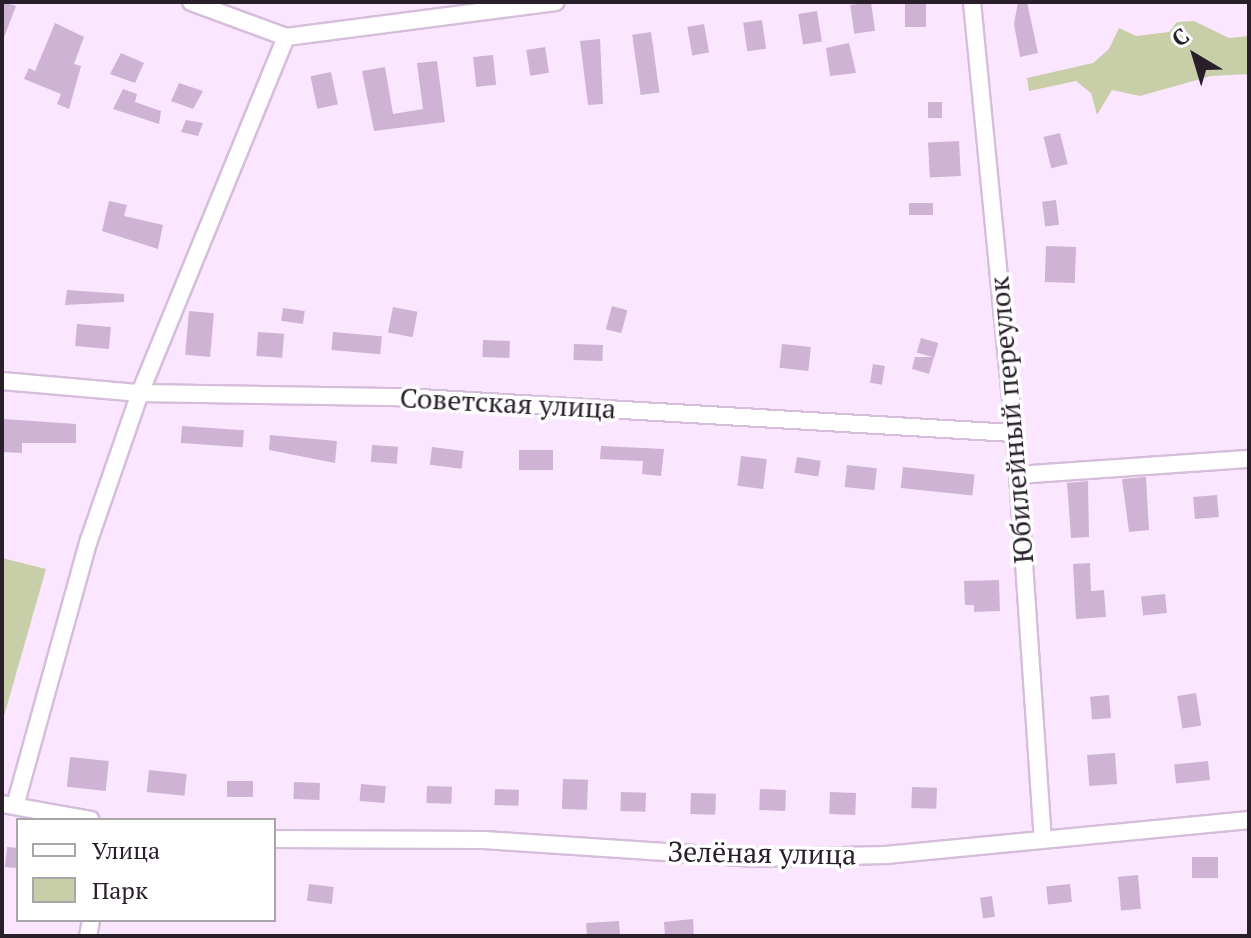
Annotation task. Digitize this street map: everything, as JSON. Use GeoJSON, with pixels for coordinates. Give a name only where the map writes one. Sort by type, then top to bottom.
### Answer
{"type":"FeatureCollection","features":[{"type":"Feature","properties":{"kind":"street"},"geometry":{"type":"LineString","coordinates":[[191,2],[286,37],[556,2]]}},
{"type":"Feature","properties":{"kind":"street","name":"Юбилейный переулок"},"geometry":{"type":"LineString","coordinates":[[972,2],[1018,475],[1043,838]]}},
{"type":"Feature","properties":{"kind":"street"},"geometry":{"type":"LineString","coordinates":[[80,818],[9,805],[89,540],[140,393],[286,37]]}},
{"type":"Feature","properties":{"kind":"street","name":"Советская улица"},"geometry":{"type":"LineString","coordinates":[[2,381],[140,393],[403,397],[1013,433]]}},
{"type":"Feature","properties":{"kind":"street"},"geometry":{"type":"LineString","coordinates":[[1018,475],[1249,459]]}},
{"type":"Feature","properties":{"kind":"street","name":"Зелёная улица"},"geometry":{"type":"LineString","coordinates":[[276,839],[484,840],[755,858],[886,855],[1249,820]]}},
{"type":"Feature","properties":{"kind":"green space"},"geometry":{"type":"Polygon","coordinates":[[[1194,21],[1229,38],[1249,36],[1249,74],[1211,76],[1140,96],[1112,90],[1097,115],[1091,93],[1076,81],[1029,91],[1027,78],[1093,63],[1109,49],[1119,28],[1136,36],[1169,32],[1177,22],[1194,21]]]}},
{"type":"Feature","properties":{"kind":"green space"},"geometry":{"type":"Polygon","coordinates":[[[2,558],[46,569],[2,723],[2,558]]]}},
{"type":"Feature","properties":{"kind":"building"},"geometry":{"type":"Polygon","coordinates":[[[2,2],[16,6],[3,40],[2,40],[2,2]]]}},
{"type":"Feature","properties":{"kind":"building"},"geometry":{"type":"Polygon","coordinates":[[[871,2],[875,31],[854,34],[850,5],[871,2]]]}},
{"type":"Feature","properties":{"kind":"building"},"geometry":{"type":"Polygon","coordinates":[[[905,2],[926,2],[926,27],[905,27],[905,2]]]}},
{"type":"Feature","properties":{"kind":"building"},"geometry":{"type":"Polygon","coordinates":[[[1018,2],[1027,2],[1038,53],[1020,57],[1014,24],[1018,2]]]}},
{"type":"Feature","properties":{"kind":"building"},"geometry":{"type":"Polygon","coordinates":[[[817,11],[822,42],[803,45],[798,14],[817,11]]]}},
{"type":"Feature","properties":{"kind":"building"},"geometry":{"type":"Polygon","coordinates":[[[762,20],[766,49],[747,51],[743,23],[762,20]]]}},
{"type":"Feature","properties":{"kind":"building"},"geometry":{"type":"Polygon","coordinates":[[[55,23],[84,37],[74,64],[81,66],[69,109],[57,104],[61,94],[24,79],[29,68],[35,71],[55,23]]]}},
{"type":"Feature","properties":{"kind":"building"},"geometry":{"type":"Polygon","coordinates":[[[704,24],[709,53],[692,56],[687,27],[704,24]]]}},
{"type":"Feature","properties":{"kind":"building"},"geometry":{"type":"Polygon","coordinates":[[[651,32],[659,92],[641,95],[632,35],[651,32]]]}},
{"type":"Feature","properties":{"kind":"building"},"geometry":{"type":"Polygon","coordinates":[[[600,39],[603,104],[588,105],[580,41],[600,39]]]}},
{"type":"Feature","properties":{"kind":"building"},"geometry":{"type":"Polygon","coordinates":[[[849,43],[856,73],[830,76],[826,48],[849,43]]]}},
{"type":"Feature","properties":{"kind":"building"},"geometry":{"type":"Polygon","coordinates":[[[545,47],[549,73],[530,76],[526,50],[545,47]]]}},
{"type":"Feature","properties":{"kind":"building"},"geometry":{"type":"Polygon","coordinates":[[[121,53],[144,63],[135,83],[110,74],[121,53]]]}},
{"type":"Feature","properties":{"kind":"building"},"geometry":{"type":"Polygon","coordinates":[[[493,55],[496,85],[476,87],[473,57],[493,55]]]}},
{"type":"Feature","properties":{"kind":"building"},"geometry":{"type":"Polygon","coordinates":[[[437,61],[445,122],[374,131],[362,71],[385,67],[393,114],[423,109],[417,63],[437,61]]]}},
{"type":"Feature","properties":{"kind":"building"},"geometry":{"type":"Polygon","coordinates":[[[331,72],[338,104],[317,109],[310,76],[331,72]]]}},
{"type":"Feature","properties":{"kind":"building"},"geometry":{"type":"Polygon","coordinates":[[[179,83],[203,91],[193,109],[171,101],[179,83]]]}},
{"type":"Feature","properties":{"kind":"building"},"geometry":{"type":"Polygon","coordinates":[[[123,89],[137,94],[135,102],[161,111],[159,124],[113,109],[123,89]]]}},
{"type":"Feature","properties":{"kind":"building"},"geometry":{"type":"Polygon","coordinates":[[[928,102],[942,102],[942,118],[928,118],[928,102]]]}},
{"type":"Feature","properties":{"kind":"building"},"geometry":{"type":"Polygon","coordinates":[[[186,120],[203,123],[198,136],[181,132],[186,120]]]}},
{"type":"Feature","properties":{"kind":"building"},"geometry":{"type":"Polygon","coordinates":[[[1060,133],[1068,164],[1051,168],[1044,137],[1060,133]]]}},
{"type":"Feature","properties":{"kind":"building"},"geometry":{"type":"Polygon","coordinates":[[[959,141],[961,176],[930,178],[928,143],[959,141]]]}},
{"type":"Feature","properties":{"kind":"building"},"geometry":{"type":"Polygon","coordinates":[[[1056,200],[1059,225],[1045,227],[1042,202],[1056,200]]]}},
{"type":"Feature","properties":{"kind":"building"},"geometry":{"type":"Polygon","coordinates":[[[109,201],[127,205],[124,216],[163,225],[158,249],[102,231],[109,201]]]}},
{"type":"Feature","properties":{"kind":"building"},"geometry":{"type":"Polygon","coordinates":[[[909,203],[933,203],[933,215],[909,215],[909,203]]]}},
{"type":"Feature","properties":{"kind":"building"},"geometry":{"type":"Polygon","coordinates":[[[1046,246],[1076,247],[1075,283],[1045,282],[1046,246]]]}},
{"type":"Feature","properties":{"kind":"building"},"geometry":{"type":"Polygon","coordinates":[[[67,290],[124,294],[124,302],[65,305],[67,290]]]}},
{"type":"Feature","properties":{"kind":"building"},"geometry":{"type":"Polygon","coordinates":[[[612,306],[627,310],[621,333],[606,329],[612,306]]]}},
{"type":"Feature","properties":{"kind":"building"},"geometry":{"type":"Polygon","coordinates":[[[393,307],[418,312],[413,337],[388,333],[393,307]]]}},
{"type":"Feature","properties":{"kind":"building"},"geometry":{"type":"Polygon","coordinates":[[[283,308],[305,311],[303,324],[281,321],[283,308]]]}},
{"type":"Feature","properties":{"kind":"building"},"geometry":{"type":"Polygon","coordinates":[[[189,311],[214,313],[210,357],[185,355],[189,311]]]}},
{"type":"Feature","properties":{"kind":"building"},"geometry":{"type":"Polygon","coordinates":[[[77,324],[111,327],[109,349],[75,346],[77,324]]]}},
{"type":"Feature","properties":{"kind":"building"},"geometry":{"type":"Polygon","coordinates":[[[258,332],[284,334],[282,358],[256,356],[258,332]]]}},
{"type":"Feature","properties":{"kind":"building"},"geometry":{"type":"Polygon","coordinates":[[[333,332],[382,336],[380,354],[331,350],[333,332]]]}},
{"type":"Feature","properties":{"kind":"building"},"geometry":{"type":"Polygon","coordinates":[[[921,338],[938,343],[934,357],[917,352],[921,338]]]}},
{"type":"Feature","properties":{"kind":"building"},"geometry":{"type":"Polygon","coordinates":[[[483,340],[510,341],[509,358],[482,357],[483,340]]]}},
{"type":"Feature","properties":{"kind":"building"},"geometry":{"type":"Polygon","coordinates":[[[574,344],[603,345],[602,361],[573,360],[574,344]]]}},
{"type":"Feature","properties":{"kind":"building"},"geometry":{"type":"Polygon","coordinates":[[[782,344],[811,347],[808,371],[779,368],[782,344]]]}},
{"type":"Feature","properties":{"kind":"building"},"geometry":{"type":"Polygon","coordinates":[[[915,357],[934,357],[929,374],[912,369],[915,357]]]}},
{"type":"Feature","properties":{"kind":"building"},"geometry":{"type":"Polygon","coordinates":[[[873,364],[885,366],[882,385],[870,383],[873,364]]]}},
{"type":"Feature","properties":{"kind":"building"},"geometry":{"type":"Polygon","coordinates":[[[4,419],[76,424],[76,443],[22,443],[22,453],[2,452],[4,419]]]}},
{"type":"Feature","properties":{"kind":"building"},"geometry":{"type":"Polygon","coordinates":[[[182,426],[244,430],[243,447],[181,443],[182,426]]]}},
{"type":"Feature","properties":{"kind":"building"},"geometry":{"type":"Polygon","coordinates":[[[270,435],[337,441],[335,463],[269,450],[270,435]]]}},
{"type":"Feature","properties":{"kind":"building"},"geometry":{"type":"Polygon","coordinates":[[[372,445],[398,447],[397,464],[371,462],[372,445]]]}},
{"type":"Feature","properties":{"kind":"building"},"geometry":{"type":"Polygon","coordinates":[[[601,446],[664,449],[661,476],[642,474],[643,461],[600,459],[601,446]]]}},
{"type":"Feature","properties":{"kind":"building"},"geometry":{"type":"Polygon","coordinates":[[[432,447],[464,451],[462,469],[430,465],[432,447]]]}},
{"type":"Feature","properties":{"kind":"building"},"geometry":{"type":"Polygon","coordinates":[[[519,450],[553,450],[553,470],[519,470],[519,450]]]}},
{"type":"Feature","properties":{"kind":"building"},"geometry":{"type":"Polygon","coordinates":[[[741,456],[767,459],[763,489],[737,486],[741,456]]]}},
{"type":"Feature","properties":{"kind":"building"},"geometry":{"type":"Polygon","coordinates":[[[797,457],[821,461],[818,477],[794,473],[797,457]]]}},
{"type":"Feature","properties":{"kind":"building"},"geometry":{"type":"Polygon","coordinates":[[[847,465],[877,468],[875,490],[845,487],[847,465]]]}},
{"type":"Feature","properties":{"kind":"building"},"geometry":{"type":"Polygon","coordinates":[[[903,467],[975,475],[972,495],[901,488],[903,467]]]}},
{"type":"Feature","properties":{"kind":"building"},"geometry":{"type":"Polygon","coordinates":[[[1146,477],[1149,530],[1129,532],[1122,479],[1146,477]]]}},
{"type":"Feature","properties":{"kind":"building"},"geometry":{"type":"Polygon","coordinates":[[[1088,481],[1089,537],[1071,538],[1067,483],[1088,481]]]}},
{"type":"Feature","properties":{"kind":"building"},"geometry":{"type":"Polygon","coordinates":[[[1217,495],[1219,517],[1195,519],[1193,497],[1217,495]]]}},
{"type":"Feature","properties":{"kind":"building"},"geometry":{"type":"Polygon","coordinates":[[[1090,563],[1091,591],[1104,590],[1106,617],[1076,619],[1073,564],[1090,563]]]}},
{"type":"Feature","properties":{"kind":"building"},"geometry":{"type":"Polygon","coordinates":[[[999,580],[1000,611],[974,612],[974,605],[965,605],[964,581],[999,580]]]}},
{"type":"Feature","properties":{"kind":"building"},"geometry":{"type":"Polygon","coordinates":[[[1165,594],[1167,613],[1143,615],[1141,597],[1165,594]]]}},
{"type":"Feature","properties":{"kind":"building"},"geometry":{"type":"Polygon","coordinates":[[[1196,693],[1201,726],[1182,729],[1177,696],[1196,693]]]}},
{"type":"Feature","properties":{"kind":"building"},"geometry":{"type":"Polygon","coordinates":[[[1109,695],[1111,718],[1092,720],[1090,697],[1109,695]]]}},
{"type":"Feature","properties":{"kind":"building"},"geometry":{"type":"Polygon","coordinates":[[[1115,753],[1117,784],[1089,786],[1087,755],[1115,753]]]}},
{"type":"Feature","properties":{"kind":"building"},"geometry":{"type":"Polygon","coordinates":[[[70,757],[109,761],[106,791],[67,787],[70,757]]]}},
{"type":"Feature","properties":{"kind":"building"},"geometry":{"type":"Polygon","coordinates":[[[1208,761],[1210,780],[1176,783],[1174,765],[1208,761]]]}},
{"type":"Feature","properties":{"kind":"building"},"geometry":{"type":"Polygon","coordinates":[[[149,770],[187,774],[184,796],[147,792],[149,770]]]}},
{"type":"Feature","properties":{"kind":"building"},"geometry":{"type":"Polygon","coordinates":[[[563,779],[588,780],[587,810],[562,809],[563,779]]]}},
{"type":"Feature","properties":{"kind":"building"},"geometry":{"type":"Polygon","coordinates":[[[227,781],[253,781],[253,797],[227,797],[227,781]]]}},
{"type":"Feature","properties":{"kind":"building"},"geometry":{"type":"Polygon","coordinates":[[[294,782],[320,783],[319,800],[293,799],[294,782]]]}},
{"type":"Feature","properties":{"kind":"building"},"geometry":{"type":"Polygon","coordinates":[[[361,784],[386,786],[384,803],[360,801],[361,784]]]}},
{"type":"Feature","properties":{"kind":"building"},"geometry":{"type":"Polygon","coordinates":[[[427,786],[452,787],[451,804],[426,803],[427,786]]]}},
{"type":"Feature","properties":{"kind":"building"},"geometry":{"type":"Polygon","coordinates":[[[912,787],[937,788],[936,809],[911,808],[912,787]]]}},
{"type":"Feature","properties":{"kind":"building"},"geometry":{"type":"Polygon","coordinates":[[[495,789],[519,790],[518,806],[494,805],[495,789]]]}},
{"type":"Feature","properties":{"kind":"building"},"geometry":{"type":"Polygon","coordinates":[[[760,789],[786,790],[785,811],[759,810],[760,789]]]}},
{"type":"Feature","properties":{"kind":"building"},"geometry":{"type":"Polygon","coordinates":[[[621,792],[646,793],[645,812],[620,811],[621,792]]]}},
{"type":"Feature","properties":{"kind":"building"},"geometry":{"type":"Polygon","coordinates":[[[830,792],[856,793],[855,815],[829,814],[830,792]]]}},
{"type":"Feature","properties":{"kind":"building"},"geometry":{"type":"Polygon","coordinates":[[[691,793],[716,794],[715,815],[690,814],[691,793]]]}},
{"type":"Feature","properties":{"kind":"building"},"geometry":{"type":"Polygon","coordinates":[[[7,847],[16,848],[16,868],[5,867],[7,847]]]}},
{"type":"Feature","properties":{"kind":"building"},"geometry":{"type":"Polygon","coordinates":[[[1192,857],[1218,857],[1218,878],[1192,878],[1192,857]]]}},
{"type":"Feature","properties":{"kind":"building"},"geometry":{"type":"Polygon","coordinates":[[[1138,875],[1141,909],[1121,911],[1118,877],[1138,875]]]}},
{"type":"Feature","properties":{"kind":"building"},"geometry":{"type":"Polygon","coordinates":[[[309,884],[334,887],[332,904],[307,901],[309,884]]]}},
{"type":"Feature","properties":{"kind":"building"},"geometry":{"type":"Polygon","coordinates":[[[1070,884],[1072,902],[1048,904],[1046,887],[1070,884]]]}},
{"type":"Feature","properties":{"kind":"building"},"geometry":{"type":"Polygon","coordinates":[[[992,896],[995,917],[983,918],[980,898],[992,896]]]}},
{"type":"Feature","properties":{"kind":"building"},"geometry":{"type":"Polygon","coordinates":[[[693,919],[694,936],[665,936],[664,922],[693,919]]]}},
{"type":"Feature","properties":{"kind":"building"},"geometry":{"type":"Polygon","coordinates":[[[619,921],[620,936],[587,936],[586,923],[619,921]]]}}]}
